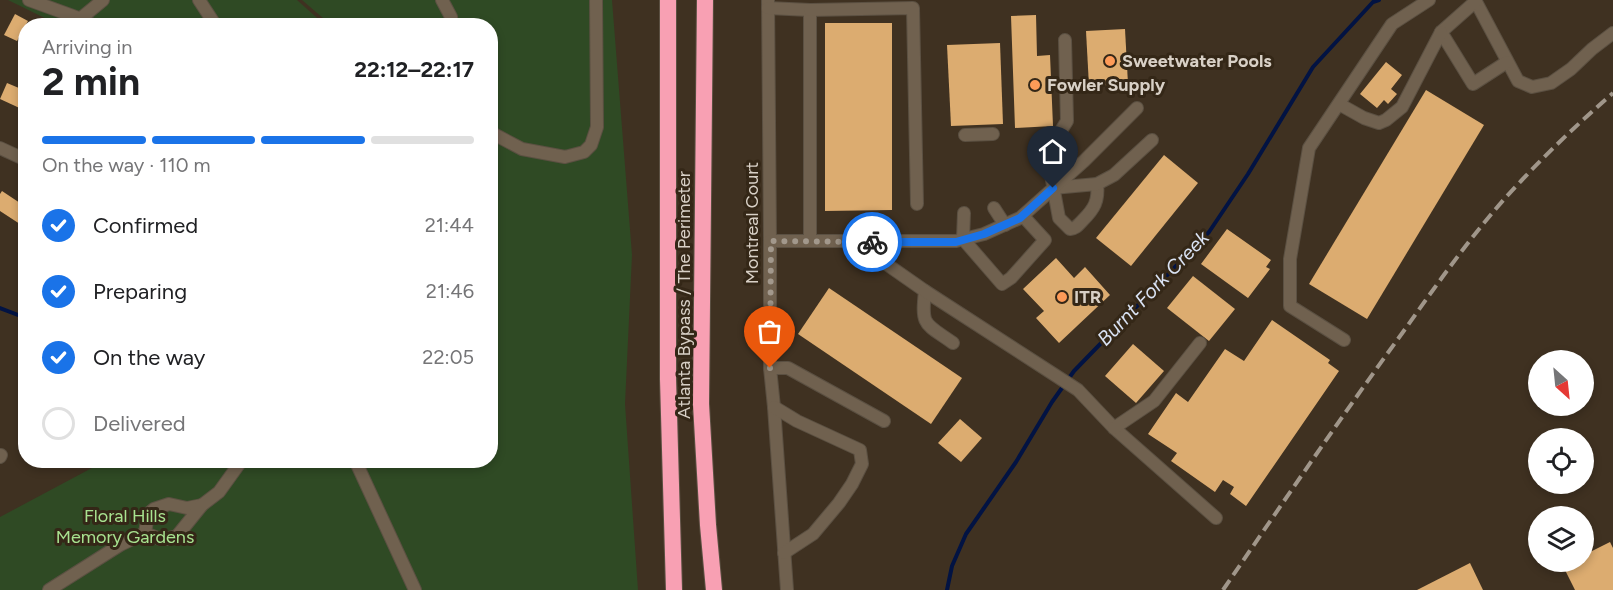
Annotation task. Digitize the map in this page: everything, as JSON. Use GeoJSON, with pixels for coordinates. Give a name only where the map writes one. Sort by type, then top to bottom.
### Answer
{"type":"FeatureCollection","features":[{"type":"Feature","properties":{"kind":"highway","name":"Atlanta Bypass / The Perimeter"},"geometry":{"type":"LineString","coordinates":[[668,0],[668,379],[674,590]]}},
{"type":"Feature","properties":{"kind":"highway","name":"Atlanta Bypass / The Perimeter"},"geometry":{"type":"LineString","coordinates":[[705,0],[701,404],[714,590]]}},
{"type":"Feature","properties":{"kind":"street"},"geometry":{"type":"LineString","coordinates":[[29,0],[77,18]]}},
{"type":"Feature","properties":{"kind":"street"},"geometry":{"type":"LineString","coordinates":[[81,18],[104,0]]}},
{"type":"Feature","properties":{"kind":"street"},"geometry":{"type":"LineString","coordinates":[[200,0],[211,18]]}},
{"type":"Feature","properties":{"kind":"street"},"geometry":{"type":"LineString","coordinates":[[442,0],[451,18]]}},
{"type":"Feature","properties":{"kind":"street"},"geometry":{"type":"LineString","coordinates":[[498,136],[522,149],[566,157],[584,152],[591,145],[597,127],[596,0]]}},
{"type":"Feature","properties":{"kind":"street"},"geometry":{"type":"LineString","coordinates":[[1344,340],[1290,306],[1290,260],[1310,148],[1392,24],[1429,0]]}},
{"type":"Feature","properties":{"kind":"street"},"geometry":{"type":"LineString","coordinates":[[1339,104],[1364,118],[1379,123],[1386,120],[1402,107],[1441,32],[1475,0],[1518,81],[1532,87],[1551,83],[1613,33]]}},
{"type":"Feature","properties":{"kind":"street"},"geometry":{"type":"LineString","coordinates":[[768,4],[810,10],[913,8],[917,204]]}},
{"type":"Feature","properties":{"kind":"street","name":"Montreal Court"},"geometry":{"type":"LineString","coordinates":[[768,4],[770,368],[787,590]]}},
{"type":"Feature","properties":{"kind":"street"},"geometry":{"type":"LineString","coordinates":[[810,10],[810,241]]}},
{"type":"Feature","properties":{"kind":"street"},"geometry":{"type":"LineString","coordinates":[[1441,32],[1473,84],[1507,62]]}},
{"type":"Feature","properties":{"kind":"street"},"geometry":{"type":"LineString","coordinates":[[1065,40],[1067,121],[1047,153],[1059,218],[1070,229],[1076,228],[1094,208],[1098,192],[1097,184]]}},
{"type":"Feature","properties":{"kind":"street"},"geometry":{"type":"LineString","coordinates":[[771,241],[956,242],[984,234],[1023,216],[1084,161],[1137,108]]}},
{"type":"Feature","properties":{"kind":"street"},"geometry":{"type":"LineString","coordinates":[[965,135],[993,134]]}},
{"type":"Feature","properties":{"kind":"street"},"geometry":{"type":"LineString","coordinates":[[1053,188],[1097,184],[1114,175],[1152,140]]}},
{"type":"Feature","properties":{"kind":"street"},"geometry":{"type":"LineString","coordinates":[[0,148],[18,156]]}},
{"type":"Feature","properties":{"kind":"street"},"geometry":{"type":"LineString","coordinates":[[994,208],[1005,225]]}},
{"type":"Feature","properties":{"kind":"street"},"geometry":{"type":"LineString","coordinates":[[964,213],[963,239],[1002,284],[1011,278],[1045,240],[1023,216]]}},
{"type":"Feature","properties":{"kind":"street"},"geometry":{"type":"LineString","coordinates":[[864,242],[875,256],[1074,388],[1114,429],[1216,518]]}},
{"type":"Feature","properties":{"kind":"street"},"geometry":{"type":"LineString","coordinates":[[926,291],[923,314],[927,325],[953,343]]}},
{"type":"Feature","properties":{"kind":"street"},"geometry":{"type":"LineString","coordinates":[[1114,429],[1154,400],[1200,343]]}},
{"type":"Feature","properties":{"kind":"street"},"geometry":{"type":"LineString","coordinates":[[770,368],[788,369],[884,422]]}},
{"type":"Feature","properties":{"kind":"street"},"geometry":{"type":"LineString","coordinates":[[774,407],[797,421],[860,450],[862,464],[852,484],[813,534],[784,553]]}},
{"type":"Feature","properties":{"kind":"street"},"geometry":{"type":"LineString","coordinates":[[49,590],[120,545],[145,533],[160,539],[177,536],[202,505],[219,492],[237,468]]}},
{"type":"Feature","properties":{"kind":"street"},"geometry":{"type":"LineString","coordinates":[[359,468],[415,590]]}},
{"type":"Feature","properties":{"kind":"street"},"geometry":{"type":"LineString","coordinates":[[145,533],[148,514],[154,508],[169,504],[187,508],[202,505]]}},
{"type":"Feature","properties":{"kind":"green space"},"geometry":{"type":"Polygon","coordinates":[[[8,0],[297,0],[317,18],[45,18],[8,0]]]}},
{"type":"Feature","properties":{"kind":"green space","name":"Floral Hills Memory Gardens"},"geometry":{"type":"Polygon","coordinates":[[[302,0],[612,0],[632,255],[625,404],[638,590],[0,590],[0,517],[92,468],[498,468],[498,18],[323,18],[302,0]]]}},
{"type":"Feature","properties":{"kind":"building"},"geometry":{"type":"Polygon","coordinates":[[[15,14],[22,18],[18,18],[17,41],[4,35],[15,14]]]}},
{"type":"Feature","properties":{"kind":"building"},"geometry":{"type":"Polygon","coordinates":[[[1036,15],[1037,56],[1050,55],[1053,126],[1015,128],[1011,16],[1036,15]]]}},
{"type":"Feature","properties":{"kind":"building"},"geometry":{"type":"Polygon","coordinates":[[[825,23],[892,23],[892,210],[825,211],[825,23]]]}},
{"type":"Feature","properties":{"kind":"building"},"geometry":{"type":"Polygon","coordinates":[[[1125,29],[1128,84],[1089,86],[1086,31],[1125,29]]]}},
{"type":"Feature","properties":{"kind":"building"},"geometry":{"type":"Polygon","coordinates":[[[1000,43],[1003,124],[951,126],[947,45],[1000,43]]]}},
{"type":"Feature","properties":{"kind":"building"},"geometry":{"type":"Polygon","coordinates":[[[1386,62],[1402,75],[1391,89],[1397,94],[1388,104],[1384,100],[1377,108],[1360,94],[1386,62]]]}},
{"type":"Feature","properties":{"kind":"building"},"geometry":{"type":"Polygon","coordinates":[[[7,83],[18,88],[18,107],[0,99],[7,83]]]}},
{"type":"Feature","properties":{"kind":"building"},"geometry":{"type":"Polygon","coordinates":[[[1426,90],[1484,125],[1367,319],[1309,284],[1426,90]]]}},
{"type":"Feature","properties":{"kind":"building"},"geometry":{"type":"Polygon","coordinates":[[[1164,155],[1198,183],[1131,266],[1096,238],[1164,155]]]}},
{"type":"Feature","properties":{"kind":"building"},"geometry":{"type":"Polygon","coordinates":[[[2,191],[18,202],[18,223],[0,211],[2,191]]]}},
{"type":"Feature","properties":{"kind":"building"},"geometry":{"type":"Polygon","coordinates":[[[1227,229],[1271,260],[1266,267],[1270,269],[1248,298],[1201,264],[1227,229]]]}},
{"type":"Feature","properties":{"kind":"building"},"geometry":{"type":"Polygon","coordinates":[[[1056,258],[1074,278],[1085,267],[1110,295],[1059,343],[1036,318],[1044,311],[1023,289],[1056,258]]]}},
{"type":"Feature","properties":{"kind":"building"},"geometry":{"type":"Polygon","coordinates":[[[1193,276],[1235,309],[1209,341],[1167,308],[1193,276]]]}},
{"type":"Feature","properties":{"kind":"building"},"geometry":{"type":"Polygon","coordinates":[[[829,288],[962,378],[931,424],[798,334],[829,288]]]}},
{"type":"Feature","properties":{"kind":"building"},"geometry":{"type":"Polygon","coordinates":[[[1272,320],[1330,360],[1328,363],[1339,371],[1246,506],[1230,494],[1234,487],[1223,480],[1215,492],[1171,461],[1177,453],[1148,434],[1176,393],[1188,402],[1225,349],[1244,361],[1272,320]]]}},
{"type":"Feature","properties":{"kind":"building"},"geometry":{"type":"Polygon","coordinates":[[[1133,344],[1164,371],[1136,403],[1105,376],[1133,344]]]}},
{"type":"Feature","properties":{"kind":"building"},"geometry":{"type":"Polygon","coordinates":[[[960,419],[982,438],[961,462],[938,443],[960,419]]]}},
{"type":"Feature","properties":{"kind":"building"},"geometry":{"type":"Polygon","coordinates":[[[1610,542],[1613,548],[1613,590],[1575,590],[1566,572],[1594,572],[1594,550],[1610,542]]]}},
{"type":"Feature","properties":{"kind":"building"},"geometry":{"type":"Polygon","coordinates":[[[1470,563],[1483,590],[1417,590],[1470,563]]]}},
{"type":"Feature","properties":{"kind":"waterway","name":"Burnt Fork Creek"},"geometry":{"type":"LineString","coordinates":[[947,590],[952,566],[966,534],[1016,462],[1052,402],[1074,371],[1209,232],[1248,174],[1313,67],[1373,2],[1379,0]]}},
{"type":"Feature","properties":{"kind":"waterway"},"geometry":{"type":"LineString","coordinates":[[0,308],[18,315]]}},
{"type":"Feature","properties":{"kind":"railway"},"geometry":{"type":"LineString","coordinates":[[1223,590],[1357,396],[1474,235],[1532,169],[1613,93]]}},
{"type":"Feature","properties":{"kind":"way so far"},"geometry":{"type":"LineString","coordinates":[[770,368],[771,241],[872,242]]}},
{"type":"Feature","properties":{"kind":"place","name":"Sweetwater Pools"},"geometry":{"type":"Point","coordinates":[1110,61]}},
{"type":"Feature","properties":{"kind":"place","name":"Fowler Supply"},"geometry":{"type":"Point","coordinates":[1035,85]}},
{"type":"Feature","properties":{"kind":"place","name":"ITR"},"geometry":{"type":"Point","coordinates":[1062,297]}},
{"type":"Feature","properties":{"kind":"route"},"geometry":{"type":"LineString","coordinates":[[872,242],[956,242],[984,234],[1020,218],[1053,188]]}}]}
